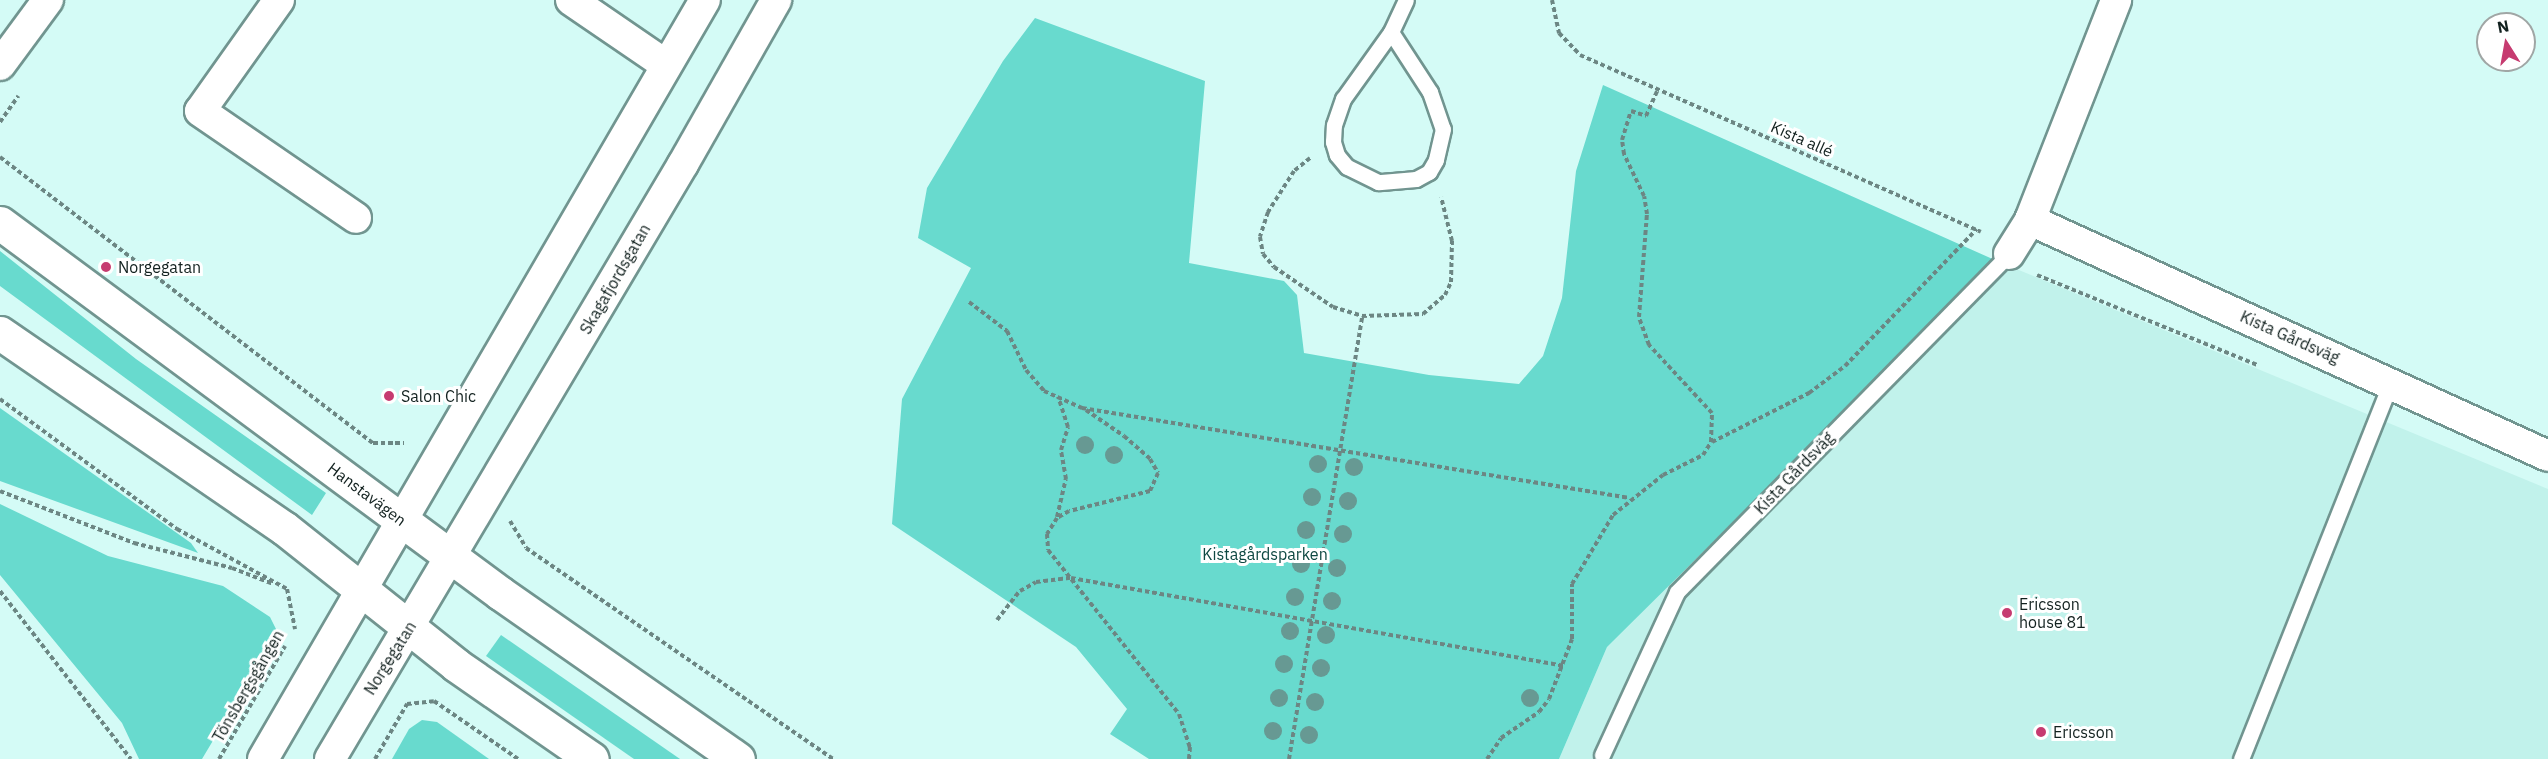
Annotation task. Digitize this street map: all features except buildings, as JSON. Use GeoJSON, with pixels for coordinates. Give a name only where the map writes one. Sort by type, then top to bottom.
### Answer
{"type":"FeatureCollection","features":[{"type":"Feature","properties":{"kind":"main road","name":"Hanstavägen"},"geometry":{"type":"LineString","coordinates":[[0,223],[451,557],[738,759]]}},
{"type":"Feature","properties":{"kind":"main road"},"geometry":{"type":"LineString","coordinates":[[0,333],[284,528],[409,627],[592,759]]}},
{"type":"Feature","properties":{"kind":"street"},"geometry":{"type":"LineString","coordinates":[[0,65],[48,0]]}},
{"type":"Feature","properties":{"kind":"street"},"geometry":{"type":"LineString","coordinates":[[279,0],[200,111],[356,218]]}},
{"type":"Feature","properties":{"kind":"street"},"geometry":{"type":"LineString","coordinates":[[571,0],[666,65]]}},
{"type":"Feature","properties":{"kind":"street"},"geometry":{"type":"LineString","coordinates":[[263,759],[705,0]]}},
{"type":"Feature","properties":{"kind":"street","name":"Skagafjordsgatan"},"geometry":{"type":"LineString","coordinates":[[451,557],[776,0]]}},
{"type":"Feature","properties":{"kind":"street","name":"Kista Gårdsväg"},"geometry":{"type":"LineString","coordinates":[[2009,254],[2030,220],[2116,0]]}},
{"type":"Feature","properties":{"kind":"street","name":"Kista Gårdsväg"},"geometry":{"type":"LineString","coordinates":[[2030,220],[2391,382],[2548,456]]}},
{"type":"Feature","properties":{"kind":"street","name":"Norgegatan"},"geometry":{"type":"LineString","coordinates":[[330,759],[451,557]]}},
{"type":"Feature","properties":{"kind":"lane"},"geometry":{"type":"LineString","coordinates":[[1391,33],[1439,111],[1442,136],[1429,172],[1416,179],[1378,182],[1347,167],[1333,142],[1343,99],[1391,33],[1406,0]]}},
{"type":"Feature","properties":{"kind":"lane","name":"Kista Gårdsväg"},"geometry":{"type":"LineString","coordinates":[[1602,755],[1677,592],[2009,254]]}},
{"type":"Feature","properties":{"kind":"lane"},"geometry":{"type":"LineString","coordinates":[[2241,759],[2391,382]]}},
{"type":"Feature","properties":{"kind":"path","name":"Kista allé"},"geometry":{"type":"LineString","coordinates":[[1552,0],[1559,33],[1580,56],[1977,229],[2029,272],[2270,370]]}},
{"type":"Feature","properties":{"kind":"path"},"geometry":{"type":"LineString","coordinates":[[1486,759],[1501,738],[1539,712],[1563,666],[1572,639],[1572,584],[1612,515],[1630,498],[1703,455],[1711,442],[1712,413],[1649,345],[1639,317],[1647,214],[1644,196],[1622,140],[1631,111],[1646,116],[1658,89]]}},
{"type":"Feature","properties":{"kind":"path"},"geometry":{"type":"LineString","coordinates":[[1333,142],[1293,171],[1280,188],[1260,237],[1263,254],[1274,267],[1333,307],[1362,316],[1423,314],[1445,295],[1451,282],[1452,241],[1441,196],[1429,172]]}},
{"type":"Feature","properties":{"kind":"path"},"geometry":{"type":"LineString","coordinates":[[0,157],[373,443],[403,445]]}},
{"type":"Feature","properties":{"kind":"path"},"geometry":{"type":"LineString","coordinates":[[1711,442],[1809,393],[1845,366],[1977,229]]}},
{"type":"Feature","properties":{"kind":"path"},"geometry":{"type":"LineString","coordinates":[[969,302],[1007,331],[1026,370],[1044,391],[1082,408],[1132,443],[1150,459],[1158,472],[1150,491],[1069,511],[1057,518],[1050,526],[1046,544],[1179,714],[1190,747],[1189,759]]}},
{"type":"Feature","properties":{"kind":"path"},"geometry":{"type":"LineString","coordinates":[[1288,759],[1362,316]]}},
{"type":"Feature","properties":{"kind":"path"},"geometry":{"type":"LineString","coordinates":[[1057,518],[1066,479],[1061,450],[1068,427],[1059,398]]}},
{"type":"Feature","properties":{"kind":"path"},"geometry":{"type":"LineString","coordinates":[[0,399],[177,529],[287,589]]}},
{"type":"Feature","properties":{"kind":"path"},"geometry":{"type":"LineString","coordinates":[[1082,408],[1340,453],[1630,498]]}},
{"type":"Feature","properties":{"kind":"path"},"geometry":{"type":"LineString","coordinates":[[0,491],[134,543],[232,568],[287,589]]}},
{"type":"Feature","properties":{"kind":"path"},"geometry":{"type":"LineString","coordinates":[[509,519],[526,548],[833,759]]}},
{"type":"Feature","properties":{"kind":"path"},"geometry":{"type":"LineString","coordinates":[[997,620],[1020,591],[1036,582],[1071,578],[1563,666]]}},
{"type":"Feature","properties":{"kind":"path","name":"Tönsbergsgången"},"geometry":{"type":"LineString","coordinates":[[219,759],[297,625],[287,589]]}},
{"type":"Feature","properties":{"kind":"path"},"geometry":{"type":"LineString","coordinates":[[0,591],[131,759]]}},
{"type":"Feature","properties":{"kind":"path"},"geometry":{"type":"LineString","coordinates":[[375,759],[407,704],[434,701],[518,759]]}},
{"type":"Feature","properties":{"kind":"shaded area"},"geometry":{"type":"Polygon","coordinates":[[[1997,261],[2548,489],[2548,759],[1559,759],[1607,647],[1997,261]]]}},
{"type":"Feature","properties":{"kind":"green space","name":"Kistagårdsparken"},"geometry":{"type":"Polygon","coordinates":[[[1035,18],[1205,81],[1189,263],[1284,281],[1297,295],[1304,353],[1429,375],[1519,384],[1543,356],[1562,298],[1576,171],[1603,85],[1997,261],[1607,647],[1559,759],[1149,759],[1110,734],[1127,709],[1076,647],[892,524],[902,399],[971,268],[918,238],[927,188],[1003,61],[1035,18]]]}},
{"type":"Feature","properties":{"kind":"green space"},"geometry":{"type":"Polygon","coordinates":[[[0,251],[136,359],[326,493],[312,515],[0,286],[0,251]]]}},
{"type":"Feature","properties":{"kind":"green space"},"geometry":{"type":"Polygon","coordinates":[[[0,408],[191,543],[198,553],[0,481],[0,408]]]}},
{"type":"Feature","properties":{"kind":"green space"},"geometry":{"type":"Polygon","coordinates":[[[0,504],[108,556],[223,586],[270,617],[276,629],[273,640],[202,759],[139,759],[122,723],[0,575],[0,504]]]}},
{"type":"Feature","properties":{"kind":"green space"},"geometry":{"type":"Polygon","coordinates":[[[501,635],[680,759],[634,759],[486,656],[501,635]]]}},
{"type":"Feature","properties":{"kind":"green space"},"geometry":{"type":"Polygon","coordinates":[[[422,720],[437,722],[489,759],[392,759],[409,729],[422,720]]]}},
{"type":"Feature","properties":{"kind":"place","name":"Norgegatan"},"geometry":{"type":"Point","coordinates":[106,267]}},
{"type":"Feature","properties":{"kind":"place","name":"Salon Chic"},"geometry":{"type":"Point","coordinates":[389,396]}},
{"type":"Feature","properties":{"kind":"place","name":"Ericsson house 81"},"geometry":{"type":"Point","coordinates":[2007,613]}},
{"type":"Feature","properties":{"kind":"place","name":"Ericsson"},"geometry":{"type":"Point","coordinates":[2041,732]}}]}
